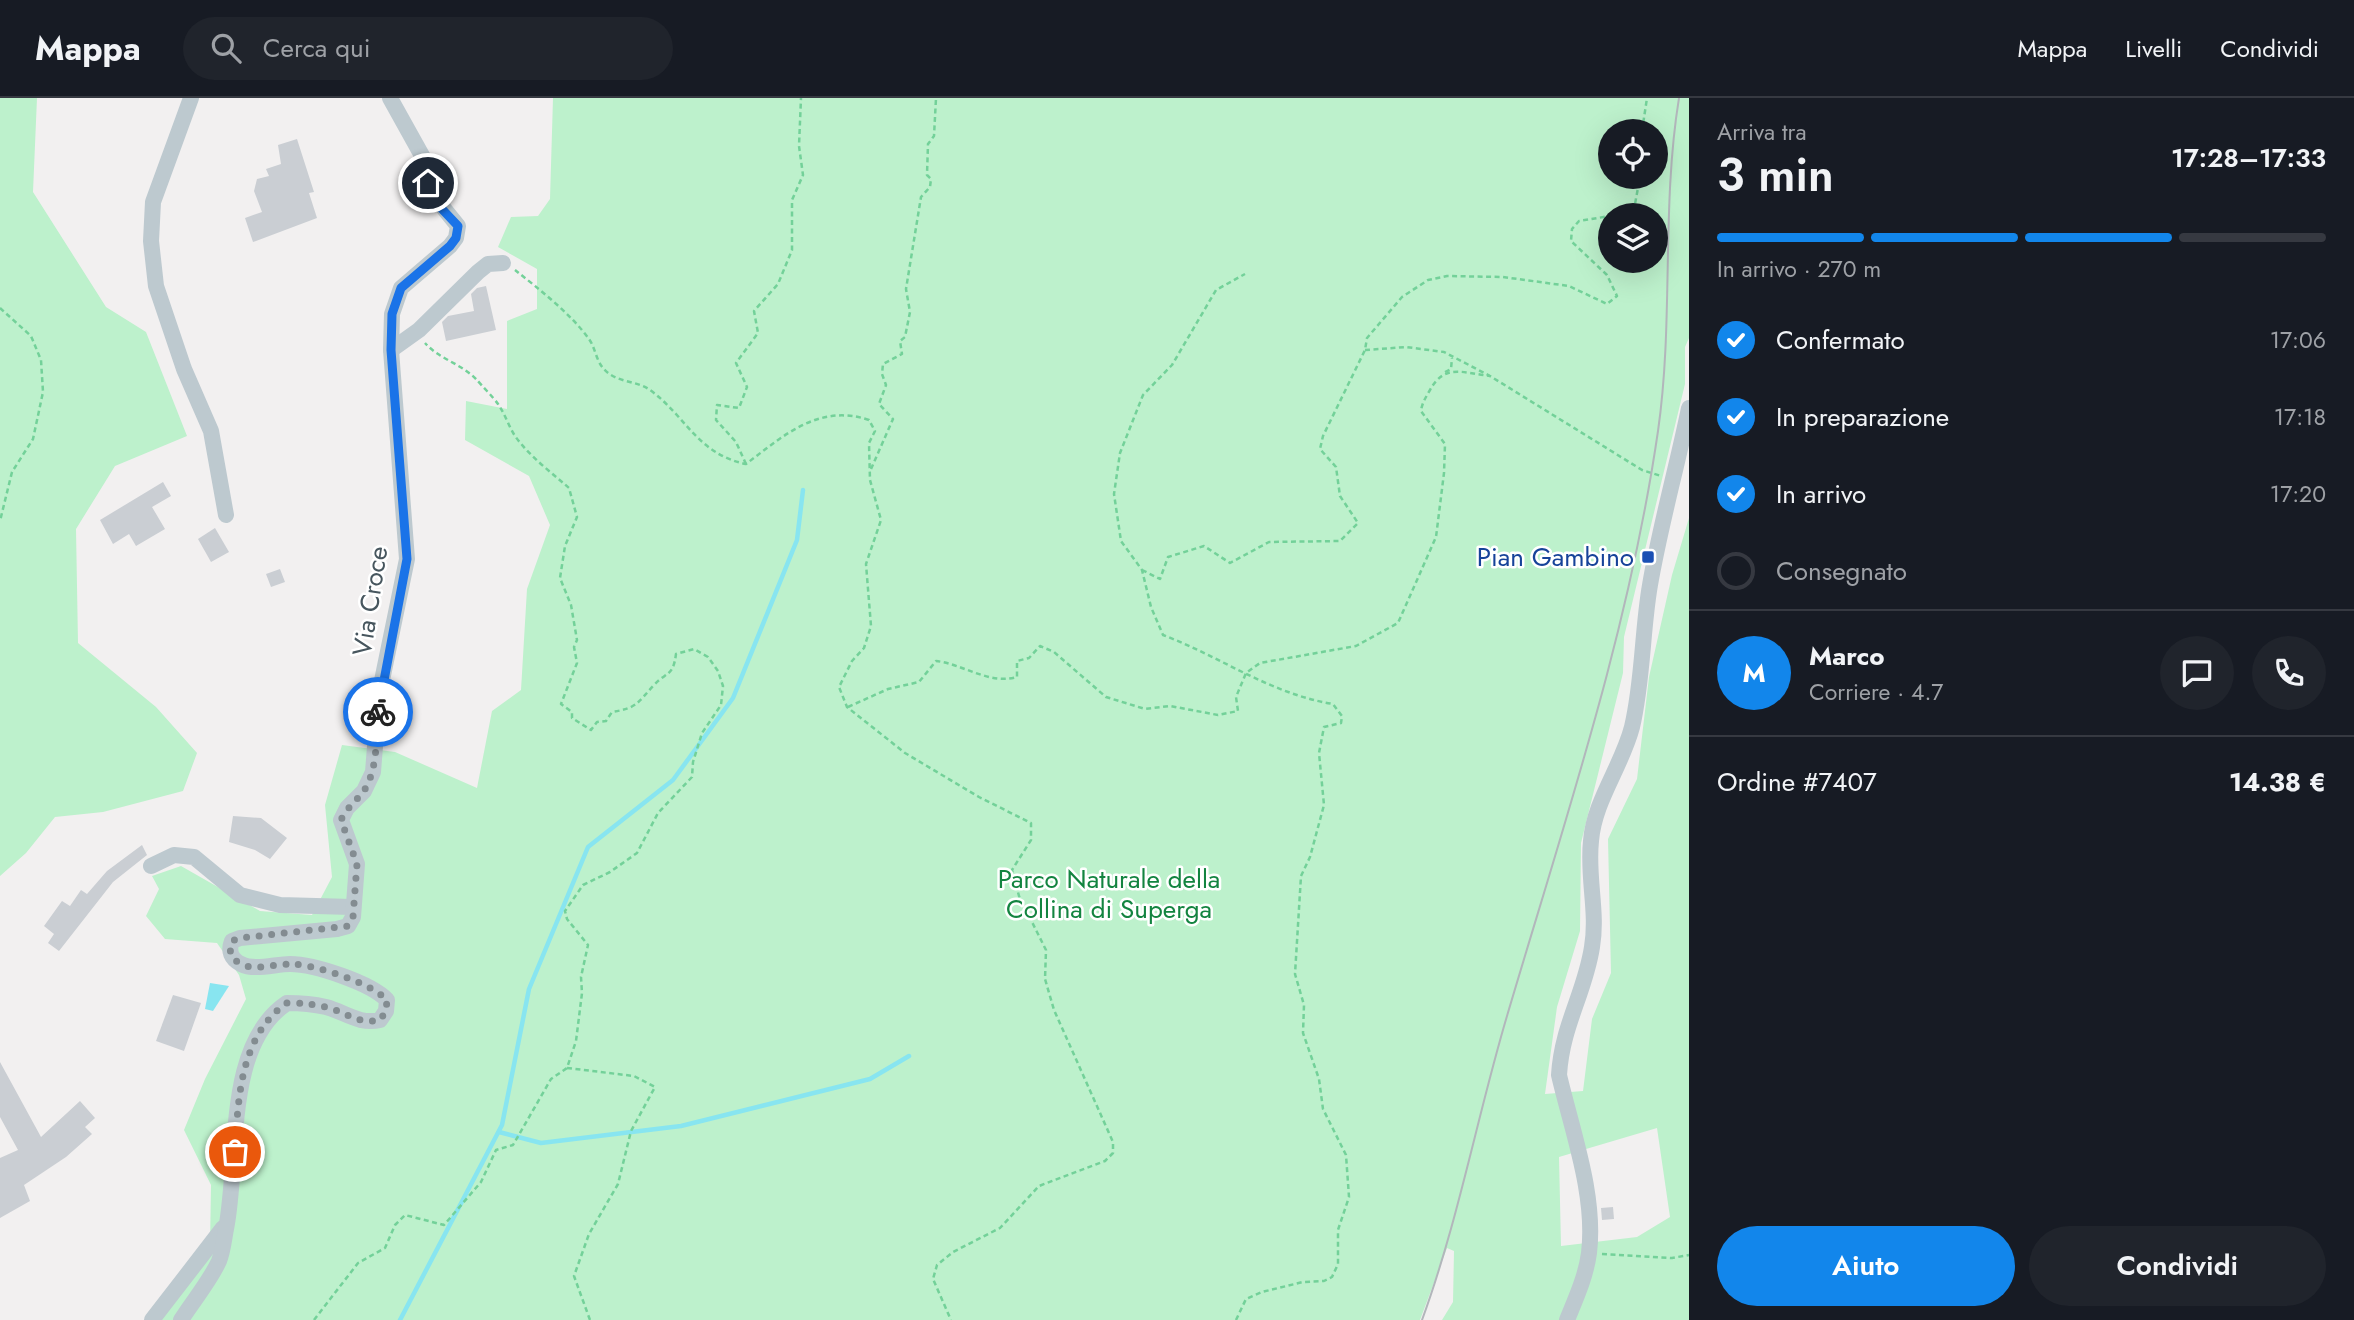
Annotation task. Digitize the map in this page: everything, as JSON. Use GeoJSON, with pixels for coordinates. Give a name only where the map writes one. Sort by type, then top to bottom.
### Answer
{"type":"FeatureCollection","features":[{"type":"Feature","properties":{"kind":"street"},"geometry":{"type":"LineString","coordinates":[[191,98],[153,202],[150,242],[156,286],[184,369],[211,432],[226,515]]}},
{"type":"Feature","properties":{"kind":"street","name":"Via Croce"},"geometry":{"type":"LineString","coordinates":[[352,907],[357,864],[341,820],[347,808],[364,791],[373,772],[379,695],[407,559],[391,350],[392,314],[401,288],[450,246],[456,238],[458,226],[433,195],[425,161],[390,98]]}},
{"type":"Feature","properties":{"kind":"street"},"geometry":{"type":"LineString","coordinates":[[391,350],[419,330],[488,264],[503,264]]}},
{"type":"Feature","properties":{"kind":"street"},"geometry":{"type":"LineString","coordinates":[[1567,1320],[1584,1277],[1589,1253],[1588,1203],[1559,1075],[1560,1060],[1568,1020],[1592,950],[1594,932],[1590,842],[1595,818],[1618,770],[1632,724],[1650,584],[1689,408]]}},
{"type":"Feature","properties":{"kind":"street"},"geometry":{"type":"LineString","coordinates":[[151,866],[174,855],[194,857],[240,895],[279,905],[352,907],[353,917],[348,926],[240,938],[232,941],[231,956],[241,964],[254,967],[292,964],[317,968],[381,994],[387,1000],[386,1011],[380,1020],[372,1022],[309,1003],[287,1003],[270,1015],[253,1045],[243,1075],[237,1107],[233,1195],[219,1260],[181,1320]]}},
{"type":"Feature","properties":{"kind":"street"},"geometry":{"type":"LineString","coordinates":[[152,1320],[227,1223]]}},
{"type":"Feature","properties":{"kind":"path"},"geometry":{"type":"LineString","coordinates":[[746,464],[736,442],[716,419],[717,405],[739,408],[747,387],[736,363],[758,333],[754,312],[778,284],[792,250],[792,200],[803,175],[799,146],[801,98]]}},
{"type":"Feature","properties":{"kind":"path"},"geometry":{"type":"LineString","coordinates":[[870,472],[892,429],[893,419],[880,404],[886,385],[882,374],[883,364],[902,354],[900,341],[905,337],[910,312],[906,289],[921,197],[930,187],[931,179],[926,175],[928,144],[934,136],[936,98]]}},
{"type":"Feature","properties":{"kind":"path"},"geometry":{"type":"LineString","coordinates":[[1644,119],[1647,98]]}},
{"type":"Feature","properties":{"kind":"path"},"geometry":{"type":"LineString","coordinates":[[1598,218],[1579,221],[1572,229],[1571,241],[1598,266]]}},
{"type":"Feature","properties":{"kind":"path"},"geometry":{"type":"LineString","coordinates":[[503,264],[541,288],[589,339],[602,368],[616,379],[649,389],[697,440],[734,462],[746,464],[808,421],[834,414],[851,414],[869,420],[875,431],[869,443],[870,472],[881,520],[866,565],[871,626],[864,648],[852,661],[839,687],[847,707],[905,753],[979,797],[1031,823],[1031,840],[1012,870],[1019,896],[1046,950],[1045,979],[1054,1010],[1113,1142],[1113,1153],[1105,1161],[1039,1186],[1000,1228],[953,1252],[937,1265],[933,1279],[951,1320]]}},
{"type":"Feature","properties":{"kind":"path"},"geometry":{"type":"LineString","coordinates":[[1142,570],[1160,579],[1168,557],[1204,546],[1230,563],[1269,542],[1340,541],[1358,523],[1340,496],[1336,467],[1320,449],[1323,436],[1365,350],[1367,338],[1402,297],[1428,281],[1447,276],[1503,277],[1569,286],[1607,304],[1617,296],[1605,273]]}},
{"type":"Feature","properties":{"kind":"path"},"geometry":{"type":"LineString","coordinates":[[1236,1320],[1246,1299],[1262,1292],[1303,1282],[1324,1282],[1332,1277],[1338,1264],[1338,1230],[1349,1197],[1346,1155],[1323,1109],[1319,1079],[1303,1033],[1304,1005],[1295,974],[1301,876],[1310,857],[1324,805],[1319,753],[1324,727],[1336,727],[1341,723],[1342,716],[1333,704],[1299,699],[1224,665],[1201,650],[1163,635],[1151,607],[1142,570],[1121,541],[1114,494],[1120,453],[1143,395],[1172,365],[1216,290],[1245,274]]}},
{"type":"Feature","properties":{"kind":"path"},"geometry":{"type":"LineString","coordinates":[[0,309],[31,337],[41,360],[43,393],[33,439],[12,472],[0,521]]}},
{"type":"Feature","properties":{"kind":"path"},"geometry":{"type":"LineString","coordinates":[[314,1320],[358,1263],[385,1248],[395,1224],[405,1215],[444,1225],[481,1182],[496,1150],[513,1145],[551,1079],[567,1068],[576,1041],[582,993],[581,976],[588,945],[567,919],[565,911],[583,885],[610,872],[636,853],[658,813],[692,777],[692,762],[702,733],[721,705],[723,686],[718,671],[708,657],[694,649],[676,653],[674,668],[668,676],[657,682],[639,705],[612,712],[606,721],[597,722],[591,730],[572,718],[572,712],[561,704],[577,663],[574,647],[577,639],[570,605],[560,578],[565,546],[576,517],[569,488],[551,476],[513,434],[497,403],[465,368],[426,345],[419,330]]}},
{"type":"Feature","properties":{"kind":"path"},"geometry":{"type":"LineString","coordinates":[[1365,350],[1406,347],[1452,356],[1490,376],[1642,470],[1674,479]]}},
{"type":"Feature","properties":{"kind":"path"},"geometry":{"type":"LineString","coordinates":[[847,707],[887,689],[919,682],[936,661],[953,663],[971,672],[1005,681],[1017,677],[1017,661],[1029,658],[1040,646],[1054,652],[1106,697],[1145,709],[1170,706],[1218,715],[1238,712],[1236,697],[1246,673],[1260,663],[1356,646],[1398,623],[1436,537],[1445,444],[1421,411],[1437,377],[1451,369],[1452,356]]}},
{"type":"Feature","properties":{"kind":"path"},"geometry":{"type":"LineString","coordinates":[[1445,372],[1490,376]]}},
{"type":"Feature","properties":{"kind":"path"},"geometry":{"type":"LineString","coordinates":[[567,1068],[634,1076],[655,1087],[631,1131],[618,1184],[589,1234],[574,1276],[590,1320]]}},
{"type":"Feature","properties":{"kind":"path"},"geometry":{"type":"LineString","coordinates":[[1589,1253],[1672,1258],[1689,1255]]}},
{"type":"Feature","properties":{"kind":"green space"},"geometry":{"type":"Polygon","coordinates":[[[0,98],[37,98],[33,192],[106,307],[146,332],[187,436],[115,466],[76,529],[78,643],[156,707],[197,753],[183,791],[103,812],[55,817],[26,853],[0,876],[0,98]]]}},
{"type":"Feature","properties":{"kind":"green space","name":"Parco Naturale della Collina di Superga"},"geometry":{"type":"Polygon","coordinates":[[[553,98],[1689,98],[1689,338],[1685,347],[1685,384],[1624,637],[1623,673],[1581,843],[1580,931],[1557,1007],[1545,1094],[1583,1091],[1592,1019],[1611,973],[1608,839],[1637,779],[1649,677],[1672,575],[1689,518],[1689,1320],[1442,1320],[1453,1302],[1454,1251],[1447,1248],[1420,1320],[155,1320],[210,1245],[211,1185],[184,1130],[205,1079],[246,999],[239,975],[217,943],[165,939],[146,916],[159,889],[152,876],[181,866],[260,911],[312,915],[332,877],[325,805],[342,745],[395,752],[477,788],[492,711],[521,690],[527,589],[550,525],[529,476],[465,440],[466,401],[507,409],[507,321],[537,309],[537,269],[498,247],[511,217],[538,216],[550,199],[553,98]],[[1657,1128],[1559,1157],[1561,1246],[1637,1237],[1670,1217],[1657,1128]]]}},
{"type":"Feature","properties":{"kind":"water"},"geometry":{"type":"Polygon","coordinates":[[[210,983],[229,986],[213,1011],[205,1009],[210,983]]]}},
{"type":"Feature","properties":{"kind":"building"},"geometry":{"type":"Polygon","coordinates":[[[297,139],[314,192],[309,193],[317,218],[253,242],[245,218],[262,212],[254,191],[257,179],[269,176],[266,169],[281,164],[278,145],[297,139]]]}},
{"type":"Feature","properties":{"kind":"building"},"geometry":{"type":"Polygon","coordinates":[[[486,286],[496,330],[446,341],[442,322],[448,316],[474,311],[471,294],[477,288],[486,286]]]}},
{"type":"Feature","properties":{"kind":"building"},"geometry":{"type":"Polygon","coordinates":[[[163,482],[171,496],[152,507],[165,529],[136,546],[129,534],[113,544],[100,520],[163,482]]]}},
{"type":"Feature","properties":{"kind":"building"},"geometry":{"type":"Polygon","coordinates":[[[215,528],[229,552],[211,562],[198,539],[215,528]]]}},
{"type":"Feature","properties":{"kind":"building"},"geometry":{"type":"Polygon","coordinates":[[[280,569],[285,582],[271,587],[266,574],[280,569]]]}},
{"type":"Feature","properties":{"kind":"building"},"geometry":{"type":"Polygon","coordinates":[[[233,816],[261,818],[287,838],[270,859],[255,850],[229,842],[233,816]]]}},
{"type":"Feature","properties":{"kind":"building"},"geometry":{"type":"Polygon","coordinates":[[[142,845],[147,855],[113,882],[59,951],[48,943],[54,934],[44,926],[62,901],[70,906],[81,890],[87,894],[107,871],[142,845]]]}},
{"type":"Feature","properties":{"kind":"building"},"geometry":{"type":"Polygon","coordinates":[[[173,995],[201,1003],[184,1051],[156,1041],[173,995]]]}},
{"type":"Feature","properties":{"kind":"building"},"geometry":{"type":"Polygon","coordinates":[[[0,1062],[41,1137],[80,1101],[95,1118],[85,1127],[92,1134],[66,1157],[24,1185],[30,1201],[0,1218],[0,1158],[18,1150],[0,1117],[0,1062]]]}},
{"type":"Feature","properties":{"kind":"building"},"geometry":{"type":"Polygon","coordinates":[[[1613,1207],[1614,1219],[1602,1220],[1601,1208],[1613,1207]]]}},
{"type":"Feature","properties":{"kind":"waterway"},"geometry":{"type":"LineString","coordinates":[[400,1320],[502,1125],[529,989],[588,847],[673,780],[733,698],[797,540],[803,490]]}},
{"type":"Feature","properties":{"kind":"waterway"},"geometry":{"type":"LineString","coordinates":[[499,1132],[541,1143],[681,1126],[870,1079],[909,1056]]}},
{"type":"Feature","properties":{"kind":"tram line"},"geometry":{"type":"LineString","coordinates":[[1422,1320],[1457,1207],[1496,1054],[1593,726],[1613,653],[1646,506],[1663,389],[1670,181],[1679,98]]}},
{"type":"Feature","properties":{"kind":"way so far"},"geometry":{"type":"LineString","coordinates":[[235,1152],[237,1107],[243,1075],[253,1045],[270,1015],[287,1003],[309,1003],[372,1022],[380,1020],[386,1011],[387,1000],[381,994],[343,977],[317,968],[292,964],[254,967],[241,964],[231,956],[229,949],[232,941],[240,938],[348,926],[353,917],[357,864],[344,835],[341,820],[347,808],[364,791],[373,772],[378,712]]}},
{"type":"Feature","properties":{"kind":"place","name":"Pian Gambino"},"geometry":{"type":"Point","coordinates":[1648,557]}},
{"type":"Feature","properties":{"kind":"route"},"geometry":{"type":"LineString","coordinates":[[378,712],[379,695],[407,559],[391,350],[392,314],[401,288],[450,246],[458,233],[458,226],[441,208],[428,183]]}}]}
